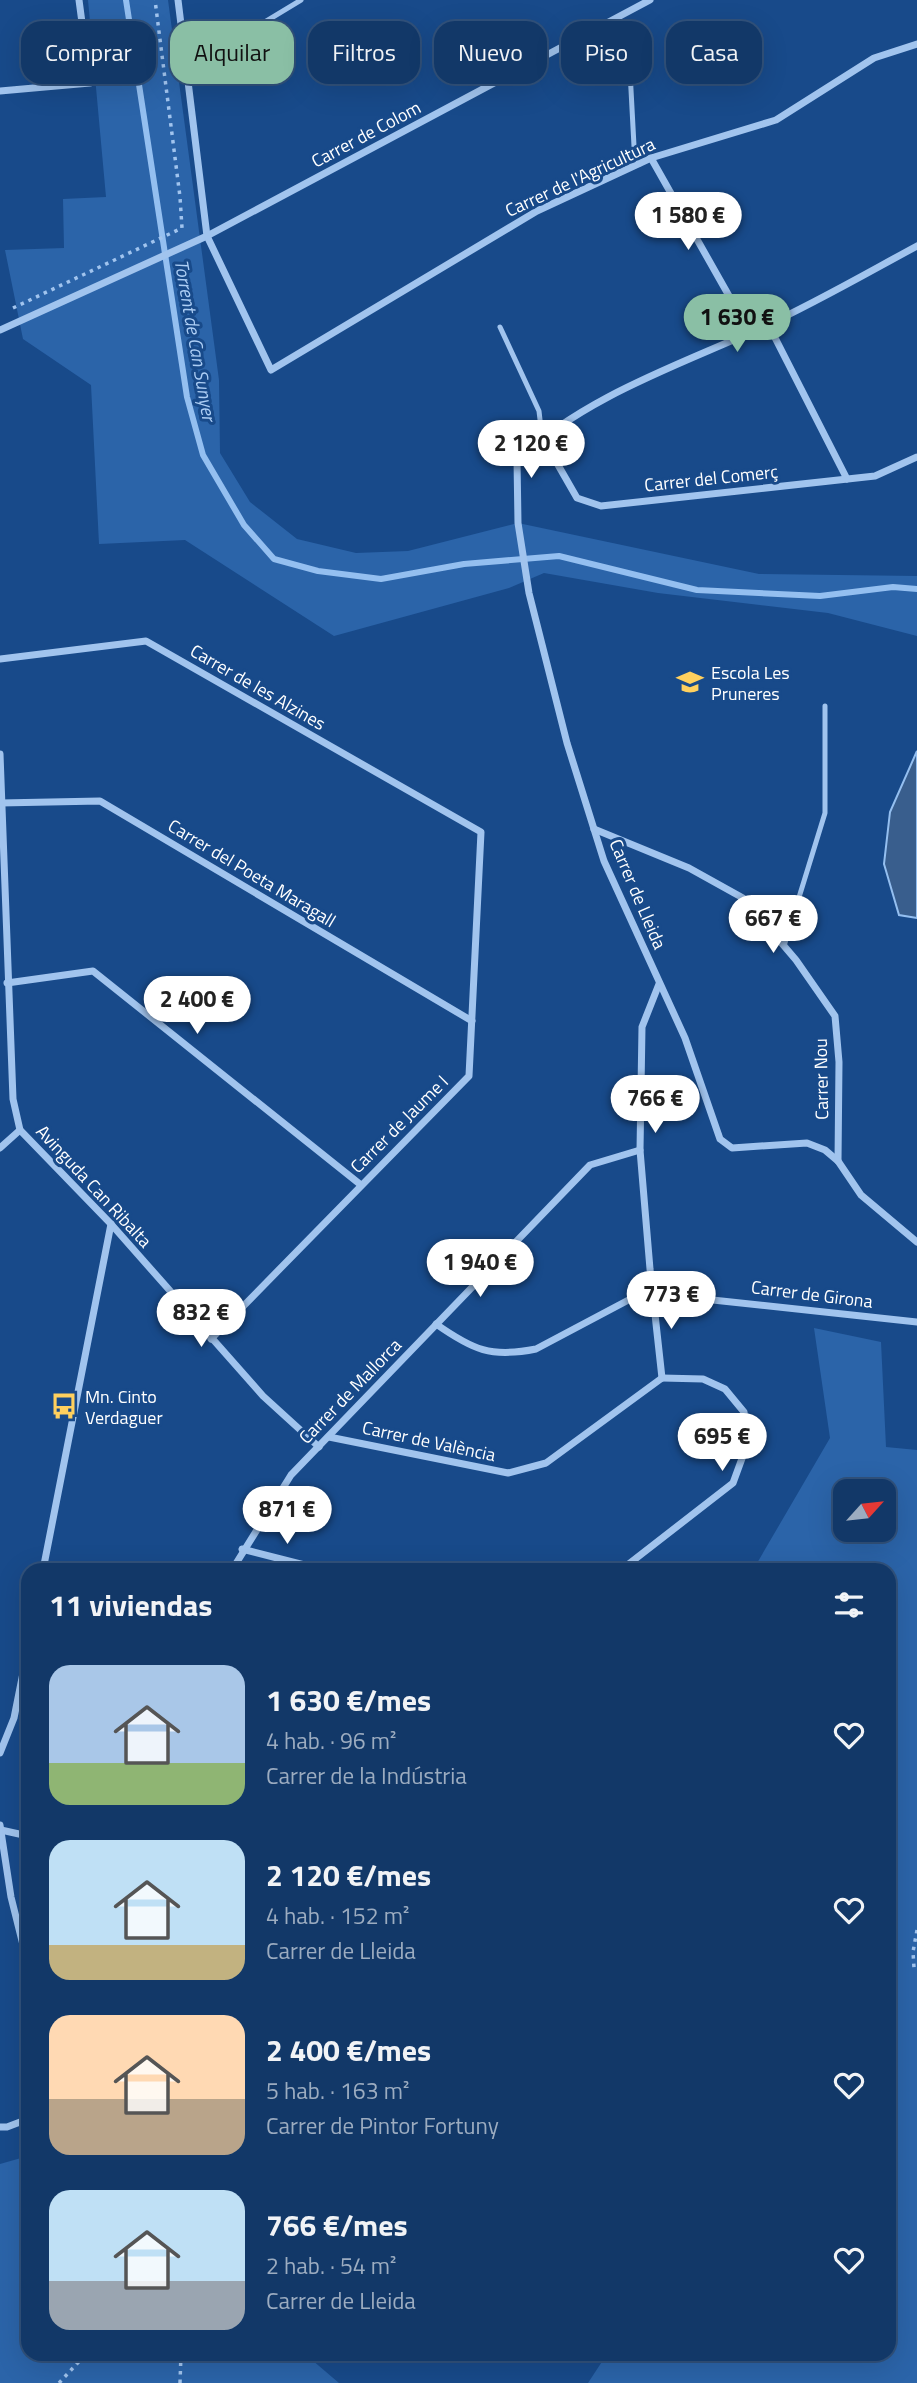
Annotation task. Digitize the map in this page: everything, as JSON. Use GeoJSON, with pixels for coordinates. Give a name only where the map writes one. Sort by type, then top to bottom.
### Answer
{"type":"FeatureCollection","features":[{"type":"Feature","properties":{"kind":"street"},"geometry":{"type":"LineString","coordinates":[[0,92],[90,83],[79,0]]}},
{"type":"Feature","properties":{"kind":"street"},"geometry":{"type":"LineString","coordinates":[[178,0],[180,21]]}},
{"type":"Feature","properties":{"kind":"street","name":"Carrer de Colom"},"geometry":{"type":"LineString","coordinates":[[0,330],[207,236],[650,0]]}},
{"type":"Feature","properties":{"kind":"street","name":"Carrer de l'Agricultura"},"geometry":{"type":"LineString","coordinates":[[207,236],[271,370],[537,211],[651,158],[776,120],[874,58],[917,44]]}},
{"type":"Feature","properties":{"kind":"street"},"geometry":{"type":"LineString","coordinates":[[188,84],[207,236]]}},
{"type":"Feature","properties":{"kind":"street"},"geometry":{"type":"LineString","coordinates":[[651,158],[750,332]]}},
{"type":"Feature","properties":{"kind":"street","name":"Carrer de Lleida"},"geometry":{"type":"LineString","coordinates":[[838,1161],[825,1150],[807,1143],[732,1148],[720,1139],[685,1038],[604,861],[567,743],[529,593],[518,523],[517,460],[542,436],[598,401],[768,324],[917,246]]}},
{"type":"Feature","properties":{"kind":"street"},"geometry":{"type":"LineString","coordinates":[[768,324],[847,479]]}},
{"type":"Feature","properties":{"kind":"street","name":"Carrer del Comerç"},"geometry":{"type":"LineString","coordinates":[[542,436],[577,498],[601,506],[875,476],[917,457]]}},
{"type":"Feature","properties":{"kind":"street","name":"Carrer de les Alzines"},"geometry":{"type":"LineString","coordinates":[[0,659],[146,641],[481,832]]}},
{"type":"Feature","properties":{"kind":"street","name":"Avinguda Can Ribalta"},"geometry":{"type":"LineString","coordinates":[[0,754],[13,1099],[20,1130],[111,1224],[263,1396],[319,1447]]}},
{"type":"Feature","properties":{"kind":"street","name":"Carrer del Poeta Maragall"},"geometry":{"type":"LineString","coordinates":[[1,803],[100,801],[472,1021]]}},
{"type":"Feature","properties":{"kind":"street","name":"Carrer Nou"},"geometry":{"type":"LineString","coordinates":[[594,829],[688,868],[743,898],[784,946],[835,1016],[839,1062],[838,1161]]}},
{"type":"Feature","properties":{"kind":"street","name":"Carrer de Jaume I"},"geometry":{"type":"LineString","coordinates":[[211,1339],[469,1076],[481,832]]}},
{"type":"Feature","properties":{"kind":"street"},"geometry":{"type":"LineString","coordinates":[[7,983],[93,971],[361,1185]]}},
{"type":"Feature","properties":{"kind":"street"},"geometry":{"type":"LineString","coordinates":[[633,1563],[733,1483],[748,1442],[744,1412],[725,1389],[704,1379],[662,1378],[640,1150],[642,1027],[659,984]]}},
{"type":"Feature","properties":{"kind":"street"},"geometry":{"type":"LineString","coordinates":[[0,1148],[20,1130]]}},
{"type":"Feature","properties":{"kind":"street","name":"Carrer de Mallorca"},"geometry":{"type":"LineString","coordinates":[[235,1563],[291,1475],[590,1165],[640,1150]]}},
{"type":"Feature","properties":{"kind":"street"},"geometry":{"type":"LineString","coordinates":[[838,1161],[861,1195],[917,1242]]}},
{"type":"Feature","properties":{"kind":"street"},"geometry":{"type":"LineString","coordinates":[[44,1563],[111,1224]]}},
{"type":"Feature","properties":{"kind":"street"},"geometry":{"type":"LineString","coordinates":[[436,1324],[462,1342],[494,1354],[515,1353],[536,1349],[653,1287]]}},
{"type":"Feature","properties":{"kind":"street","name":"Carrer de Girona"},"geometry":{"type":"LineString","coordinates":[[653,1287],[666,1295],[917,1322]]}},
{"type":"Feature","properties":{"kind":"street","name":"Carrer de València"},"geometry":{"type":"LineString","coordinates":[[329,1437],[508,1473],[546,1463],[662,1378]]}},
{"type":"Feature","properties":{"kind":"street"},"geometry":{"type":"LineString","coordinates":[[242,1549],[297,1563]]}},
{"type":"Feature","properties":{"kind":"street"},"geometry":{"type":"LineString","coordinates":[[0,1753],[14,1718],[21,1683]]}},
{"type":"Feature","properties":{"kind":"street"},"geometry":{"type":"LineString","coordinates":[[21,1834],[0,1829],[11,1897],[21,1937]]}},
{"type":"Feature","properties":{"kind":"street"},"geometry":{"type":"LineString","coordinates":[[0,2127],[21,2122]]}},
{"type":"Feature","properties":{"kind":"lane"},"geometry":{"type":"LineString","coordinates":[[266,21],[301,0]]}},
{"type":"Feature","properties":{"kind":"lane"},"geometry":{"type":"LineString","coordinates":[[631,84],[634,146],[640,164]]}},
{"type":"Feature","properties":{"kind":"lane"},"geometry":{"type":"LineString","coordinates":[[500,327],[538,411],[542,436]]}},
{"type":"Feature","properties":{"kind":"lane"},"geometry":{"type":"LineString","coordinates":[[784,946],[825,813],[825,706]]}},
{"type":"Feature","properties":{"kind":"path"},"geometry":{"type":"LineString","coordinates":[[8,314],[15,306],[182,228],[155,0]]}},
{"type":"Feature","properties":{"kind":"path"},"geometry":{"type":"LineString","coordinates":[[917,1930],[913,1952],[914,1968],[917,1970]]}},
{"type":"Feature","properties":{"kind":"path"},"geometry":{"type":"LineString","coordinates":[[59,2383],[79,2361]]}},
{"type":"Feature","properties":{"kind":"path"},"geometry":{"type":"LineString","coordinates":[[180,2383],[181,2361]]}},
{"type":"Feature","properties":{"kind":"shaded area"},"geometry":{"type":"Polygon","coordinates":[[[88,0],[168,0],[171,21],[170,84],[179,84],[219,380],[220,453],[250,502],[297,539],[356,553],[408,551],[518,523],[759,574],[917,576],[917,636],[828,613],[658,593],[544,573],[509,588],[334,636],[185,540],[99,544],[91,385],[23,339],[5,250],[64,248],[63,199],[106,197],[96,84],[156,84],[156,21],[90,21],[88,0]]]}},
{"type":"Feature","properties":{"kind":"shaded area"},"geometry":{"type":"Polygon","coordinates":[[[917,751],[917,918],[899,915],[884,864],[890,812],[917,751]]]}},
{"type":"Feature","properties":{"kind":"shaded area"},"geometry":{"type":"Polygon","coordinates":[[[814,1328],[881,1342],[886,1447],[917,1450],[917,2383],[588,2383],[602,2361],[896,2361],[896,1563],[757,1563],[830,1438],[814,1328]]]}},
{"type":"Feature","properties":{"kind":"shaded area"},"geometry":{"type":"Polygon","coordinates":[[[21,2158],[21,2361],[313,2361],[339,2383],[0,2383],[0,2164],[21,2158]]]}},
{"type":"Feature","properties":{"kind":"waterway","name":"Torrent de Can Sunyer"},"geometry":{"type":"LineString","coordinates":[[126,0],[187,397],[203,455],[244,525],[274,559],[318,571],[381,579],[464,564],[559,556],[697,590],[820,596],[893,587],[917,589]]}},
{"type":"Feature","properties":{"kind":"place","name":"Escola Les Pruneres"},"geometry":{"type":"Point","coordinates":[690,682]}},
{"type":"Feature","properties":{"kind":"place","name":"Mn. Cinto Verdaguer"},"geometry":{"type":"Point","coordinates":[64,1406]}}]}
